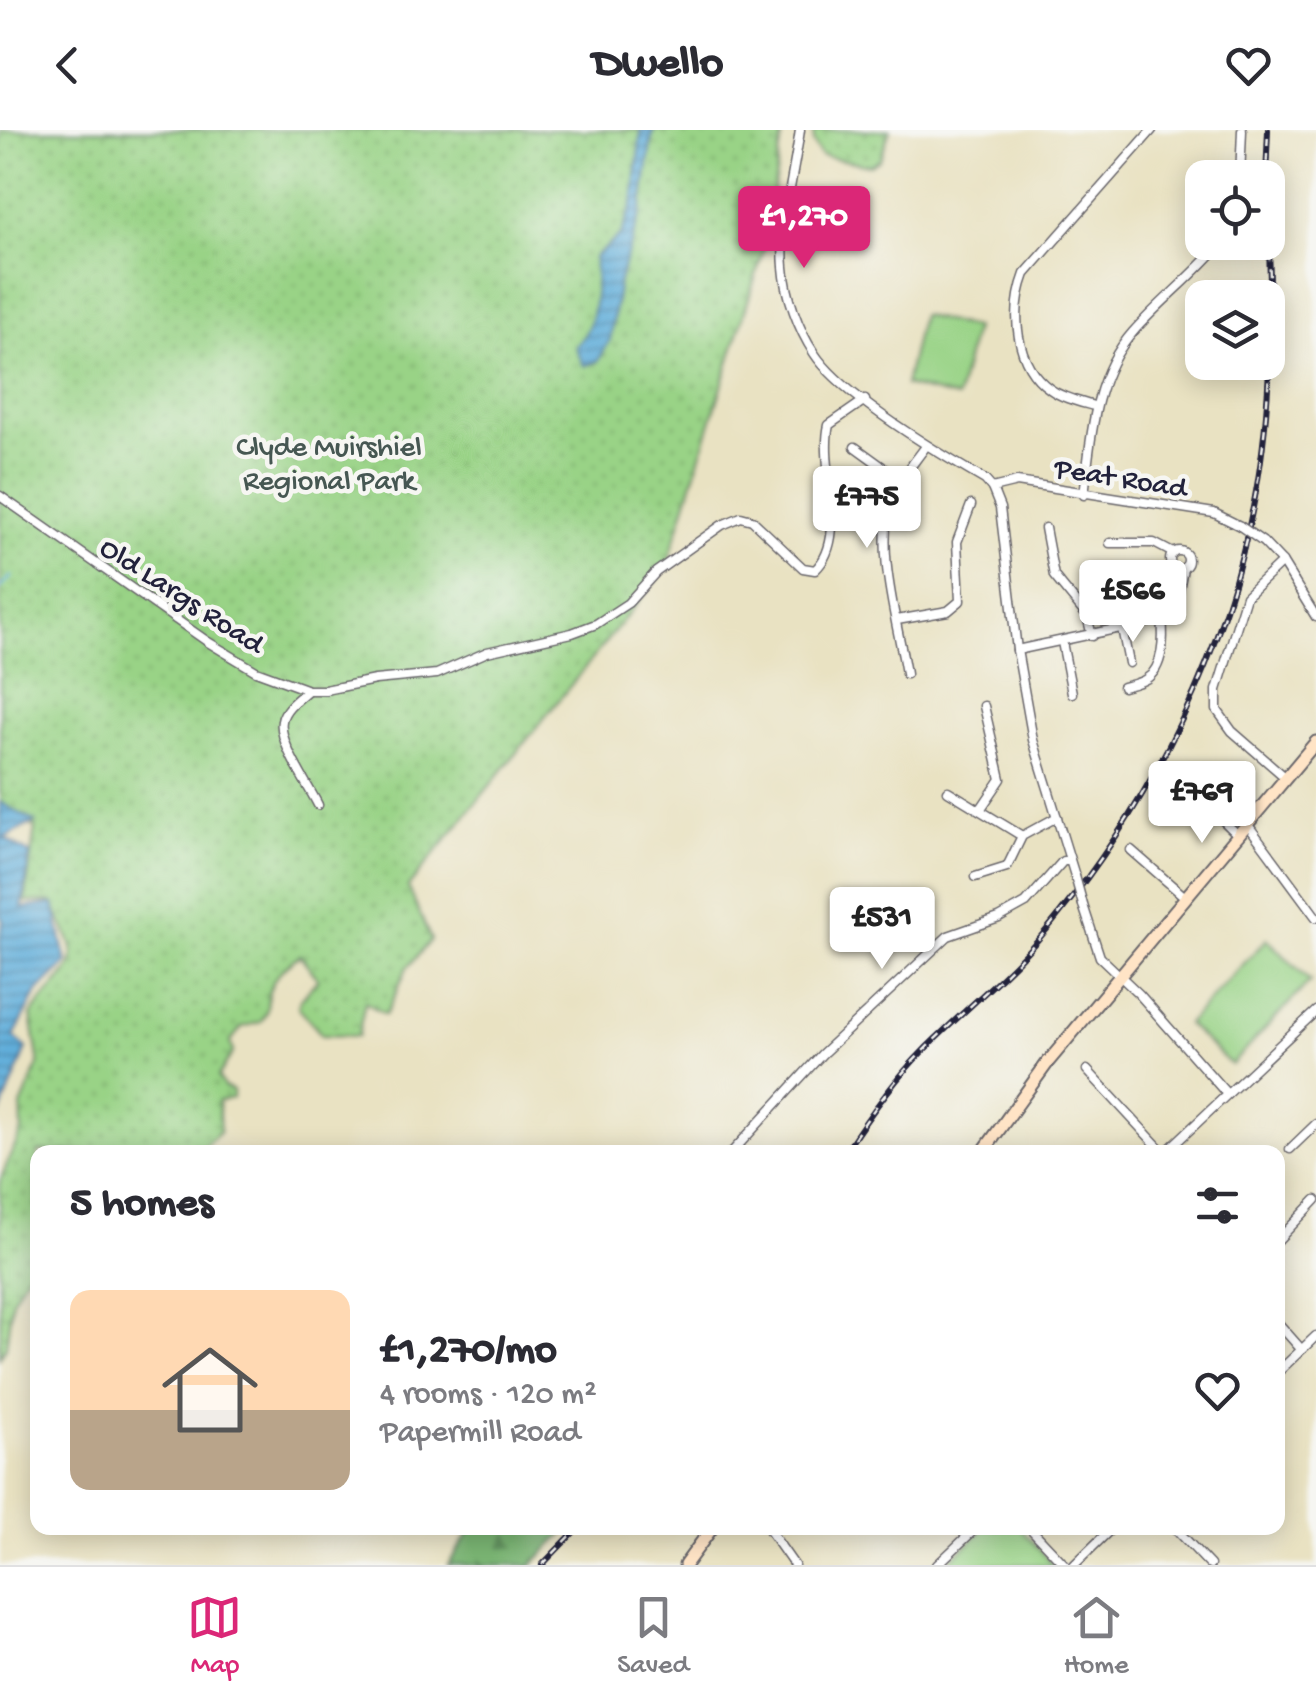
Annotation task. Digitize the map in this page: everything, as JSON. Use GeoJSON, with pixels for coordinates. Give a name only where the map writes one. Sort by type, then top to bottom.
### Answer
{"type":"FeatureCollection","features":[{"type":"Feature","properties":{"kind":"main road"},"geometry":{"type":"LineString","coordinates":[[992,1145],[1048,1062],[1122,978],[1185,896],[1315,748]]}},
{"type":"Feature","properties":{"kind":"main road"},"geometry":{"type":"LineString","coordinates":[[685,1565],[707,1535]]}},
{"type":"Feature","properties":{"kind":"street"},"geometry":{"type":"LineString","coordinates":[[800,130],[784,239],[784,266],[789,294],[814,354],[864,400],[992,488],[1000,508],[1017,650],[1033,740],[1100,956],[1227,1094]]}},
{"type":"Feature","properties":{"kind":"street"},"geometry":{"type":"LineString","coordinates":[[1094,406],[1051,390],[1026,361],[1018,331],[1019,290],[1025,274],[1152,130]]}},
{"type":"Feature","properties":{"kind":"street"},"geometry":{"type":"LineString","coordinates":[[1241,160],[1242,130]]}},
{"type":"Feature","properties":{"kind":"street"},"geometry":{"type":"LineString","coordinates":[[1084,495],[1094,406],[1107,374],[1132,333],[1206,260]]}},
{"type":"Feature","properties":{"kind":"street","name":"Old Largs Road"},"geometry":{"type":"LineString","coordinates":[[0,496],[208,642],[256,671],[308,690],[325,690],[437,674],[487,652],[596,624],[628,604],[656,572],[722,525],[742,517],[759,526],[803,568],[815,570],[828,547],[832,519],[826,438],[829,425],[864,400]]}},
{"type":"Feature","properties":{"kind":"street"},"geometry":{"type":"LineString","coordinates":[[855,446],[902,480]]}},
{"type":"Feature","properties":{"kind":"street"},"geometry":{"type":"LineString","coordinates":[[906,674],[886,549],[890,506],[902,480],[926,446]]}},
{"type":"Feature","properties":{"kind":"street","name":"Peat Road"},"geometry":{"type":"LineString","coordinates":[[992,488],[1017,482],[1214,513],[1263,542],[1282,562],[1316,617]]}},
{"type":"Feature","properties":{"kind":"street"},"geometry":{"type":"LineString","coordinates":[[897,620],[948,611],[960,601],[957,542],[971,505]]}},
{"type":"Feature","properties":{"kind":"street"},"geometry":{"type":"LineString","coordinates":[[1045,528],[1054,576],[1087,616],[1092,636]]}},
{"type":"Feature","properties":{"kind":"street"},"geometry":{"type":"LineString","coordinates":[[1110,543],[1154,543],[1173,554],[1180,551],[1187,562],[1178,596],[1162,619],[1164,639],[1154,669],[1145,680],[1123,687]]}},
{"type":"Feature","properties":{"kind":"street"},"geometry":{"type":"LineString","coordinates":[[1282,562],[1244,600],[1217,690],[1217,710],[1232,731],[1286,778]]}},
{"type":"Feature","properties":{"kind":"street"},"geometry":{"type":"LineString","coordinates":[[1017,650],[1162,619]]}},
{"type":"Feature","properties":{"kind":"street"},"geometry":{"type":"LineString","coordinates":[[1122,628],[1130,664]]}},
{"type":"Feature","properties":{"kind":"street"},"geometry":{"type":"LineString","coordinates":[[1062,642],[1072,693]]}},
{"type":"Feature","properties":{"kind":"street"},"geometry":{"type":"LineString","coordinates":[[308,690],[286,710],[283,737],[318,804]]}},
{"type":"Feature","properties":{"kind":"street"},"geometry":{"type":"LineString","coordinates":[[980,810],[1001,780],[984,706]]}},
{"type":"Feature","properties":{"kind":"street"},"geometry":{"type":"LineString","coordinates":[[1180,778],[1238,836]]}},
{"type":"Feature","properties":{"kind":"street"},"geometry":{"type":"LineString","coordinates":[[948,791],[1022,836]]}},
{"type":"Feature","properties":{"kind":"street"},"geometry":{"type":"LineString","coordinates":[[975,877],[1007,868],[1022,836],[1057,817]]}},
{"type":"Feature","properties":{"kind":"street"},"geometry":{"type":"LineString","coordinates":[[1248,825],[1316,917]]}},
{"type":"Feature","properties":{"kind":"street"},"geometry":{"type":"LineString","coordinates":[[1130,850],[1185,896]]}},
{"type":"Feature","properties":{"kind":"street"},"geometry":{"type":"LineString","coordinates":[[738,1145],[822,1054],[948,936],[1026,903],[1062,861],[1070,861]]}},
{"type":"Feature","properties":{"kind":"street"},"geometry":{"type":"LineString","coordinates":[[1308,903],[1316,895]]}},
{"type":"Feature","properties":{"kind":"street"},"geometry":{"type":"LineString","coordinates":[[1083,907],[1094,896]]}},
{"type":"Feature","properties":{"kind":"street"},"geometry":{"type":"LineString","coordinates":[[1172,1145],[1316,1011]]}},
{"type":"Feature","properties":{"kind":"street"},"geometry":{"type":"LineString","coordinates":[[1087,1070],[1157,1145]]}},
{"type":"Feature","properties":{"kind":"street"},"geometry":{"type":"LineString","coordinates":[[1290,1149],[1316,1124]]}},
{"type":"Feature","properties":{"kind":"street"},"geometry":{"type":"LineString","coordinates":[[1285,1233],[1316,1200]]}},
{"type":"Feature","properties":{"kind":"street"},"geometry":{"type":"LineString","coordinates":[[1285,1331],[1302,1349]]}},
{"type":"Feature","properties":{"kind":"street"},"geometry":{"type":"LineString","coordinates":[[1285,1365],[1316,1336]]}},
{"type":"Feature","properties":{"kind":"street"},"geometry":{"type":"LineString","coordinates":[[773,1535],[794,1565]]}},
{"type":"Feature","properties":{"kind":"street"},"geometry":{"type":"LineString","coordinates":[[937,1565],[969,1535]]}},
{"type":"Feature","properties":{"kind":"street"},"geometry":{"type":"LineString","coordinates":[[1037,1535],[1065,1565]]}},
{"type":"Feature","properties":{"kind":"street"},"geometry":{"type":"LineString","coordinates":[[1074,1565],[1105,1535]]}},
{"type":"Feature","properties":{"kind":"street"},"geometry":{"type":"LineString","coordinates":[[1181,1535],[1206,1564]]}},
{"type":"Feature","properties":{"kind":"green space","name":"Clyde Muirshiel Regional Park"},"geometry":{"type":"Polygon","coordinates":[[[0,130],[783,130],[765,245],[667,566],[408,887],[431,940],[407,968],[388,1010],[385,1014],[365,1002],[358,1036],[322,1035],[298,1007],[318,979],[300,955],[275,978],[261,1022],[242,1027],[230,1042],[233,1052],[218,1077],[224,1087],[233,1091],[233,1098],[218,1101],[220,1131],[205,1145],[30,1145],[30,1268],[12,1300],[6,1347],[0,1357],[0,1180],[22,1130],[21,1106],[39,1064],[31,1015],[67,972],[73,953],[51,902],[25,902],[35,827],[0,811],[0,130]]]}},
{"type":"Feature","properties":{"kind":"green space"},"geometry":{"type":"Polygon","coordinates":[[[814,130],[890,130],[880,159],[870,165],[821,156],[813,142],[814,130]]]}},
{"type":"Feature","properties":{"kind":"green space"},"geometry":{"type":"Polygon","coordinates":[[[921,315],[974,328],[957,398],[905,385],[921,315]]]}},
{"type":"Feature","properties":{"kind":"green space"},"geometry":{"type":"Polygon","coordinates":[[[1267,939],[1310,981],[1231,1065],[1187,1024],[1267,939]]]}},
{"type":"Feature","properties":{"kind":"green space"},"geometry":{"type":"Polygon","coordinates":[[[467,1535],[563,1535],[532,1565],[448,1565],[467,1535]]]}},
{"type":"Feature","properties":{"kind":"green space"},"geometry":{"type":"Polygon","coordinates":[[[977,1535],[1026,1535],[1054,1565],[945,1565],[977,1535]]]}},
{"type":"Feature","properties":{"kind":"water"},"geometry":{"type":"Polygon","coordinates":[[[641,130],[653,130],[641,213],[619,280],[610,340],[598,361],[584,366],[575,346],[591,317],[594,258],[621,235],[633,204],[641,130]]]}},
{"type":"Feature","properties":{"kind":"water"},"geometry":{"type":"Polygon","coordinates":[[[0,802],[35,822],[4,838],[30,854],[22,908],[54,904],[67,963],[37,992],[14,1037],[27,1048],[0,1115],[3,920],[0,802]]]}},
{"type":"Feature","properties":{"kind":"waterway"},"geometry":{"type":"LineString","coordinates":[[0,588],[12,576]]}},
{"type":"Feature","properties":{"kind":"railway"},"geometry":{"type":"LineString","coordinates":[[1267,160],[1268,130]]}},
{"type":"Feature","properties":{"kind":"railway"},"geometry":{"type":"LineString","coordinates":[[850,1145],[912,1063],[1009,970],[1057,917],[1125,822],[1182,719],[1226,611],[1255,497],[1265,428],[1269,260]]}},
{"type":"Feature","properties":{"kind":"railway"},"geometry":{"type":"LineString","coordinates":[[542,1565],[571,1535]]}}]}
